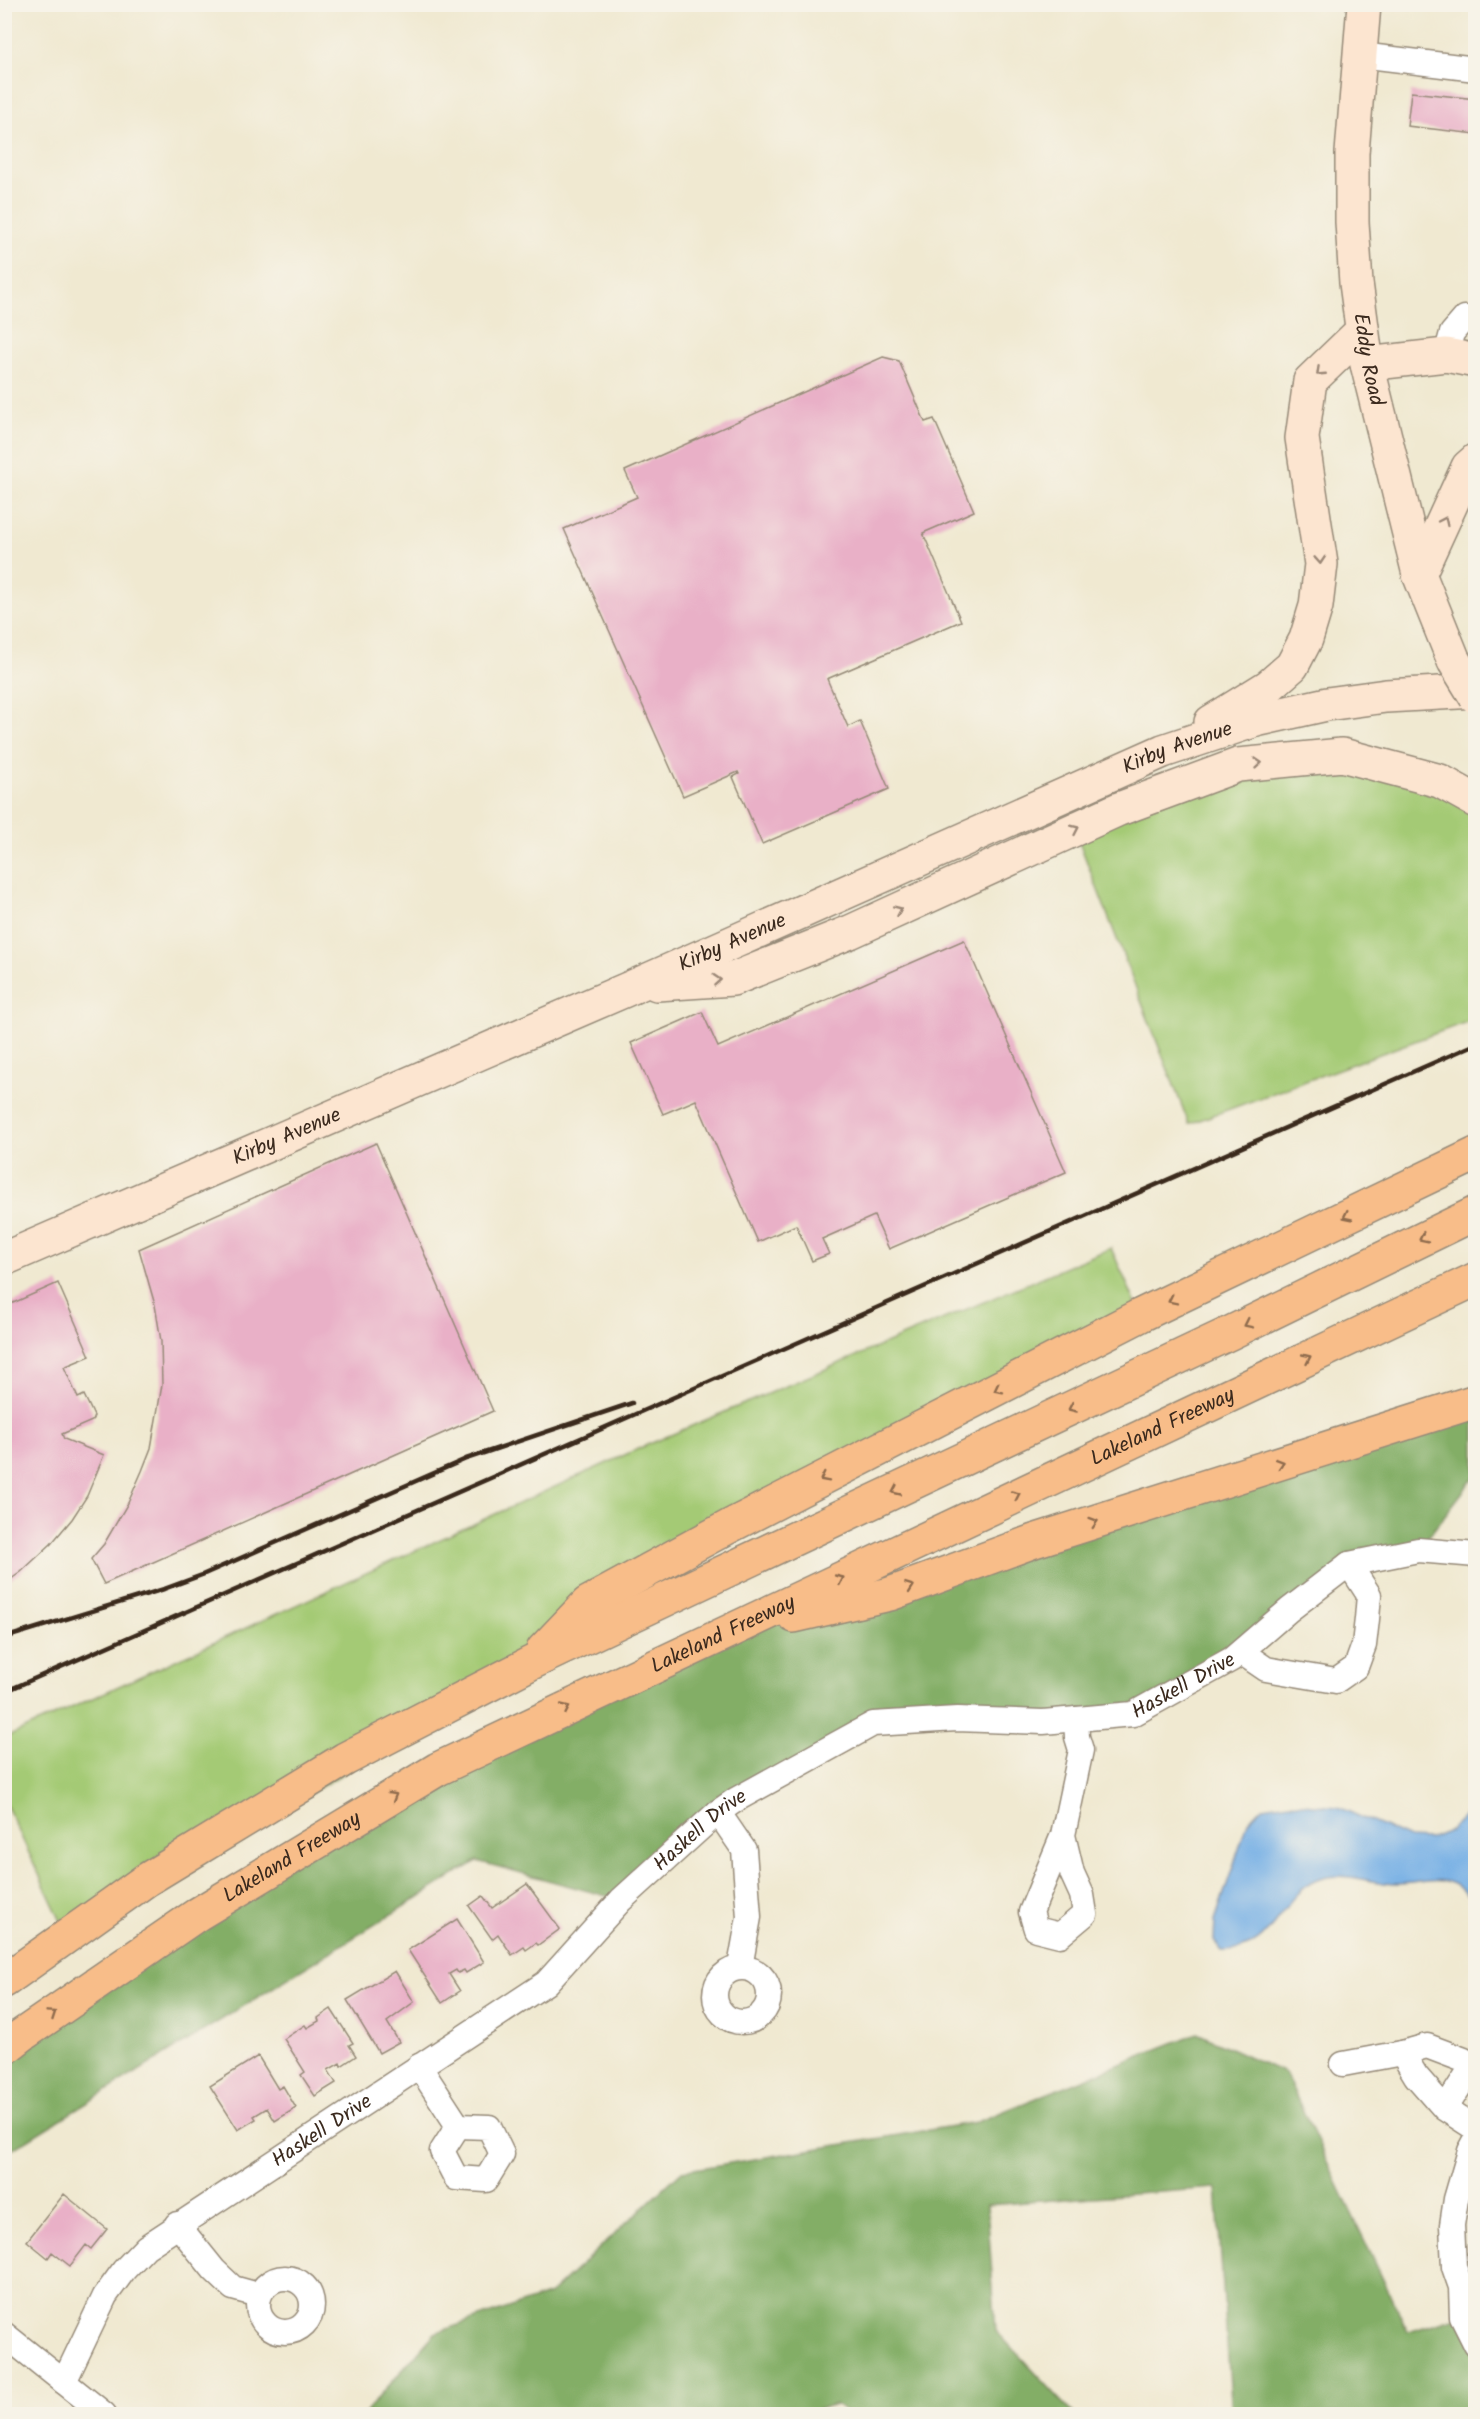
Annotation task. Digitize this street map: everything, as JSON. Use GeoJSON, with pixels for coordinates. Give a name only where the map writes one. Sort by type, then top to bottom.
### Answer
{"type":"FeatureCollection","features":[{"type":"Feature","properties":{"kind":"highway"},"geometry":{"type":"LineString","coordinates":[[531,1663],[588,1603],[720,1531],[1141,1315],[1476,1154]]}},
{"type":"Feature","properties":{"kind":"highway"},"geometry":{"type":"LineString","coordinates":[[4,1981],[146,1880],[345,1759],[531,1663],[1230,1333],[1476,1213]]}},
{"type":"Feature","properties":{"kind":"highway","name":"Lakeland Freeway"},"geometry":{"type":"LineString","coordinates":[[4,2049],[198,1914],[438,1769],[1476,1279]]}},
{"type":"Feature","properties":{"kind":"highway"},"geometry":{"type":"LineString","coordinates":[[731,1631],[890,1594],[1034,1541],[1476,1401]]}},
{"type":"Feature","properties":{"kind":"street","name":"Eddy Road"},"geometry":{"type":"LineString","coordinates":[[1364,4],[1352,153],[1352,187],[1356,283],[1367,364],[1419,574],[1454,661],[1476,697]]}},
{"type":"Feature","properties":{"kind":"street"},"geometry":{"type":"LineString","coordinates":[[1360,54],[1476,69]]}},
{"type":"Feature","properties":{"kind":"street"},"geometry":{"type":"LineString","coordinates":[[1367,364],[1461,358],[1452,333],[1465,318],[1476,319]]}},
{"type":"Feature","properties":{"kind":"street"},"geometry":{"type":"LineString","coordinates":[[1163,751],[1269,686],[1292,666],[1306,639],[1316,606],[1321,564],[1302,438],[1310,381],[1362,331]]}},
{"type":"Feature","properties":{"kind":"street"},"geometry":{"type":"LineString","coordinates":[[1419,574],[1468,467],[1476,460]]}},
{"type":"Feature","properties":{"kind":"street","name":"Kirby Avenue"},"geometry":{"type":"LineString","coordinates":[[4,1259],[637,985],[1163,751],[1256,720],[1327,704],[1386,696],[1476,691]]}},
{"type":"Feature","properties":{"kind":"street"},"geometry":{"type":"LineString","coordinates":[[637,985],[733,979],[850,932],[1119,809],[1238,765],[1342,755],[1440,781],[1476,801]]}},
{"type":"Feature","properties":{"kind":"street","name":"Haskell Drive"},"geometry":{"type":"LineString","coordinates":[[64,2382],[105,2296],[124,2270],[146,2247],[177,2224],[546,1983],[621,1900],[718,1812],[737,1799],[873,1724],[957,1719],[1043,1722],[1133,1714],[1232,1659],[1289,1610],[1349,1564],[1418,1550],[1476,1555]]}},
{"type":"Feature","properties":{"kind":"street"},"geometry":{"type":"LineString","coordinates":[[1241,1652],[1266,1669],[1336,1681],[1356,1667],[1364,1645],[1369,1595],[1349,1564]]}},
{"type":"Feature","properties":{"kind":"street"},"geometry":{"type":"LineString","coordinates":[[1062,1835],[1081,1750],[1077,1737],[1076,1719]]}},
{"type":"Feature","properties":{"kind":"street"},"geometry":{"type":"LineString","coordinates":[[718,1812],[744,1850],[749,1917],[740,1967]]}},
{"type":"Feature","properties":{"kind":"street"},"geometry":{"type":"LineString","coordinates":[[1343,2064],[1427,2046],[1464,2060],[1470,2070],[1445,2109]]}},
{"type":"Feature","properties":{"kind":"street"},"geometry":{"type":"LineString","coordinates":[[1402,2053],[1416,2076],[1445,2109],[1476,2129]]}},
{"type":"Feature","properties":{"kind":"street"},"geometry":{"type":"LineString","coordinates":[[419,2066],[458,2126]]}},
{"type":"Feature","properties":{"kind":"street"},"geometry":{"type":"LineString","coordinates":[[1476,2140],[1470,2151],[1455,2199],[1452,2225],[1454,2267],[1468,2288],[1462,2317],[1476,2345]]}},
{"type":"Feature","properties":{"kind":"street"},"geometry":{"type":"LineString","coordinates":[[177,2224],[214,2270],[233,2288],[258,2295]]}},
{"type":"Feature","properties":{"kind":"street"},"geometry":{"type":"LineString","coordinates":[[4,2334],[104,2415]]}},
{"type":"Feature","properties":{"kind":"green space"},"geometry":{"type":"Polygon","coordinates":[[[1342,755],[1475,801],[1475,1019],[1189,1124],[1074,829],[1119,809],[1342,755]]]}},
{"type":"Feature","properties":{"kind":"green space"},"geometry":{"type":"Polygon","coordinates":[[[1111,1248],[1141,1315],[730,1526],[531,1663],[68,1936],[5,1802],[5,1738],[640,1448],[1111,1248]]]}},
{"type":"Feature","properties":{"kind":"green space"},"geometry":{"type":"Polygon","coordinates":[[[1475,1401],[1475,1476],[1418,1550],[1349,1564],[1133,1714],[873,1724],[737,1799],[621,1900],[477,1861],[5,2154],[5,2049],[198,1914],[731,1631],[1475,1401]]]}},
{"type":"Feature","properties":{"kind":"green space"},"geometry":{"type":"Polygon","coordinates":[[[1197,2033],[1285,2073],[1408,2332],[1475,2311],[1475,2414],[1232,2414],[1216,2188],[987,2205],[996,2331],[1074,2414],[849,2414],[835,2404],[805,2414],[544,2414],[540,2411],[455,2411],[452,2414],[364,2414],[435,2333],[550,2294],[682,2171],[977,2122],[1197,2033]]]}},
{"type":"Feature","properties":{"kind":"water"},"geometry":{"type":"Polygon","coordinates":[[[1290,1803],[1338,1807],[1409,1838],[1429,1839],[1449,1831],[1475,1806],[1475,1901],[1457,1886],[1448,1882],[1434,1880],[1389,1884],[1347,1877],[1327,1877],[1304,1888],[1293,1898],[1265,1934],[1254,1943],[1240,1949],[1222,1951],[1214,1941],[1215,1920],[1248,1822],[1262,1807],[1290,1803]]]}},
{"type":"Feature","properties":{"kind":"building"},"geometry":{"type":"Polygon","coordinates":[[[1411,92],[1476,99],[1476,134],[1407,126],[1411,92]]]}},
{"type":"Feature","properties":{"kind":"building"},"geometry":{"type":"Polygon","coordinates":[[[883,357],[899,361],[925,422],[934,419],[974,511],[923,533],[961,621],[827,679],[848,727],[860,721],[889,789],[762,844],[733,777],[739,774],[738,772],[683,796],[564,529],[637,497],[625,471],[883,357]]]}},
{"type":"Feature","properties":{"kind":"building"},"geometry":{"type":"Polygon","coordinates":[[[964,940],[1066,1172],[889,1249],[874,1216],[822,1239],[829,1254],[812,1261],[796,1225],[758,1242],[696,1100],[663,1114],[631,1043],[702,1012],[718,1047],[964,940]]]}},
{"type":"Feature","properties":{"kind":"building"},"geometry":{"type":"Polygon","coordinates":[[[376,1143],[493,1411],[104,1584],[91,1559],[104,1544],[128,1503],[142,1471],[151,1448],[162,1385],[161,1341],[155,1305],[139,1249],[376,1143]]]}},
{"type":"Feature","properties":{"kind":"building"},"geometry":{"type":"Polygon","coordinates":[[[58,1283],[90,1356],[64,1367],[78,1398],[84,1395],[94,1416],[92,1421],[62,1434],[64,1439],[104,1455],[87,1496],[72,1519],[51,1544],[21,1572],[4,1584],[4,1307],[58,1283]]]}},
{"type":"Feature","properties":{"kind":"building"},"geometry":{"type":"Polygon","coordinates":[[[527,1884],[560,1929],[538,1945],[536,1943],[526,1950],[524,1947],[512,1955],[498,1934],[492,1939],[469,1906],[483,1896],[492,1908],[527,1884]]]}},
{"type":"Feature","properties":{"kind":"building"},"geometry":{"type":"Polygon","coordinates":[[[457,1919],[484,1962],[466,1973],[464,1970],[458,1973],[456,1970],[449,1974],[460,1991],[442,2003],[408,1950],[457,1919]]]}},
{"type":"Feature","properties":{"kind":"building"},"geometry":{"type":"Polygon","coordinates":[[[395,1971],[414,2002],[387,2022],[399,2042],[379,2053],[347,2000],[395,1971]]]}},
{"type":"Feature","properties":{"kind":"building"},"geometry":{"type":"Polygon","coordinates":[[[331,2009],[353,2043],[349,2045],[356,2056],[341,2066],[340,2063],[328,2070],[336,2083],[315,2096],[301,2075],[305,2072],[284,2039],[305,2025],[307,2028],[319,2021],[318,2018],[331,2009]]]}},
{"type":"Feature","properties":{"kind":"building"},"geometry":{"type":"Polygon","coordinates":[[[258,2056],[278,2089],[283,2086],[296,2108],[275,2121],[267,2108],[254,2116],[256,2119],[238,2130],[210,2086],[258,2056]]]}},
{"type":"Feature","properties":{"kind":"building"},"geometry":{"type":"Polygon","coordinates":[[[64,2194],[107,2229],[91,2249],[86,2245],[70,2266],[52,2252],[48,2258],[27,2241],[64,2194]]]}},
{"type":"Feature","properties":{"kind":"railway"},"geometry":{"type":"LineString","coordinates":[[4,1692],[1476,1044]]}},
{"type":"Feature","properties":{"kind":"railway"},"geometry":{"type":"LineString","coordinates":[[4,1638],[164,1589],[202,1575],[466,1459],[632,1403]]}}]}
